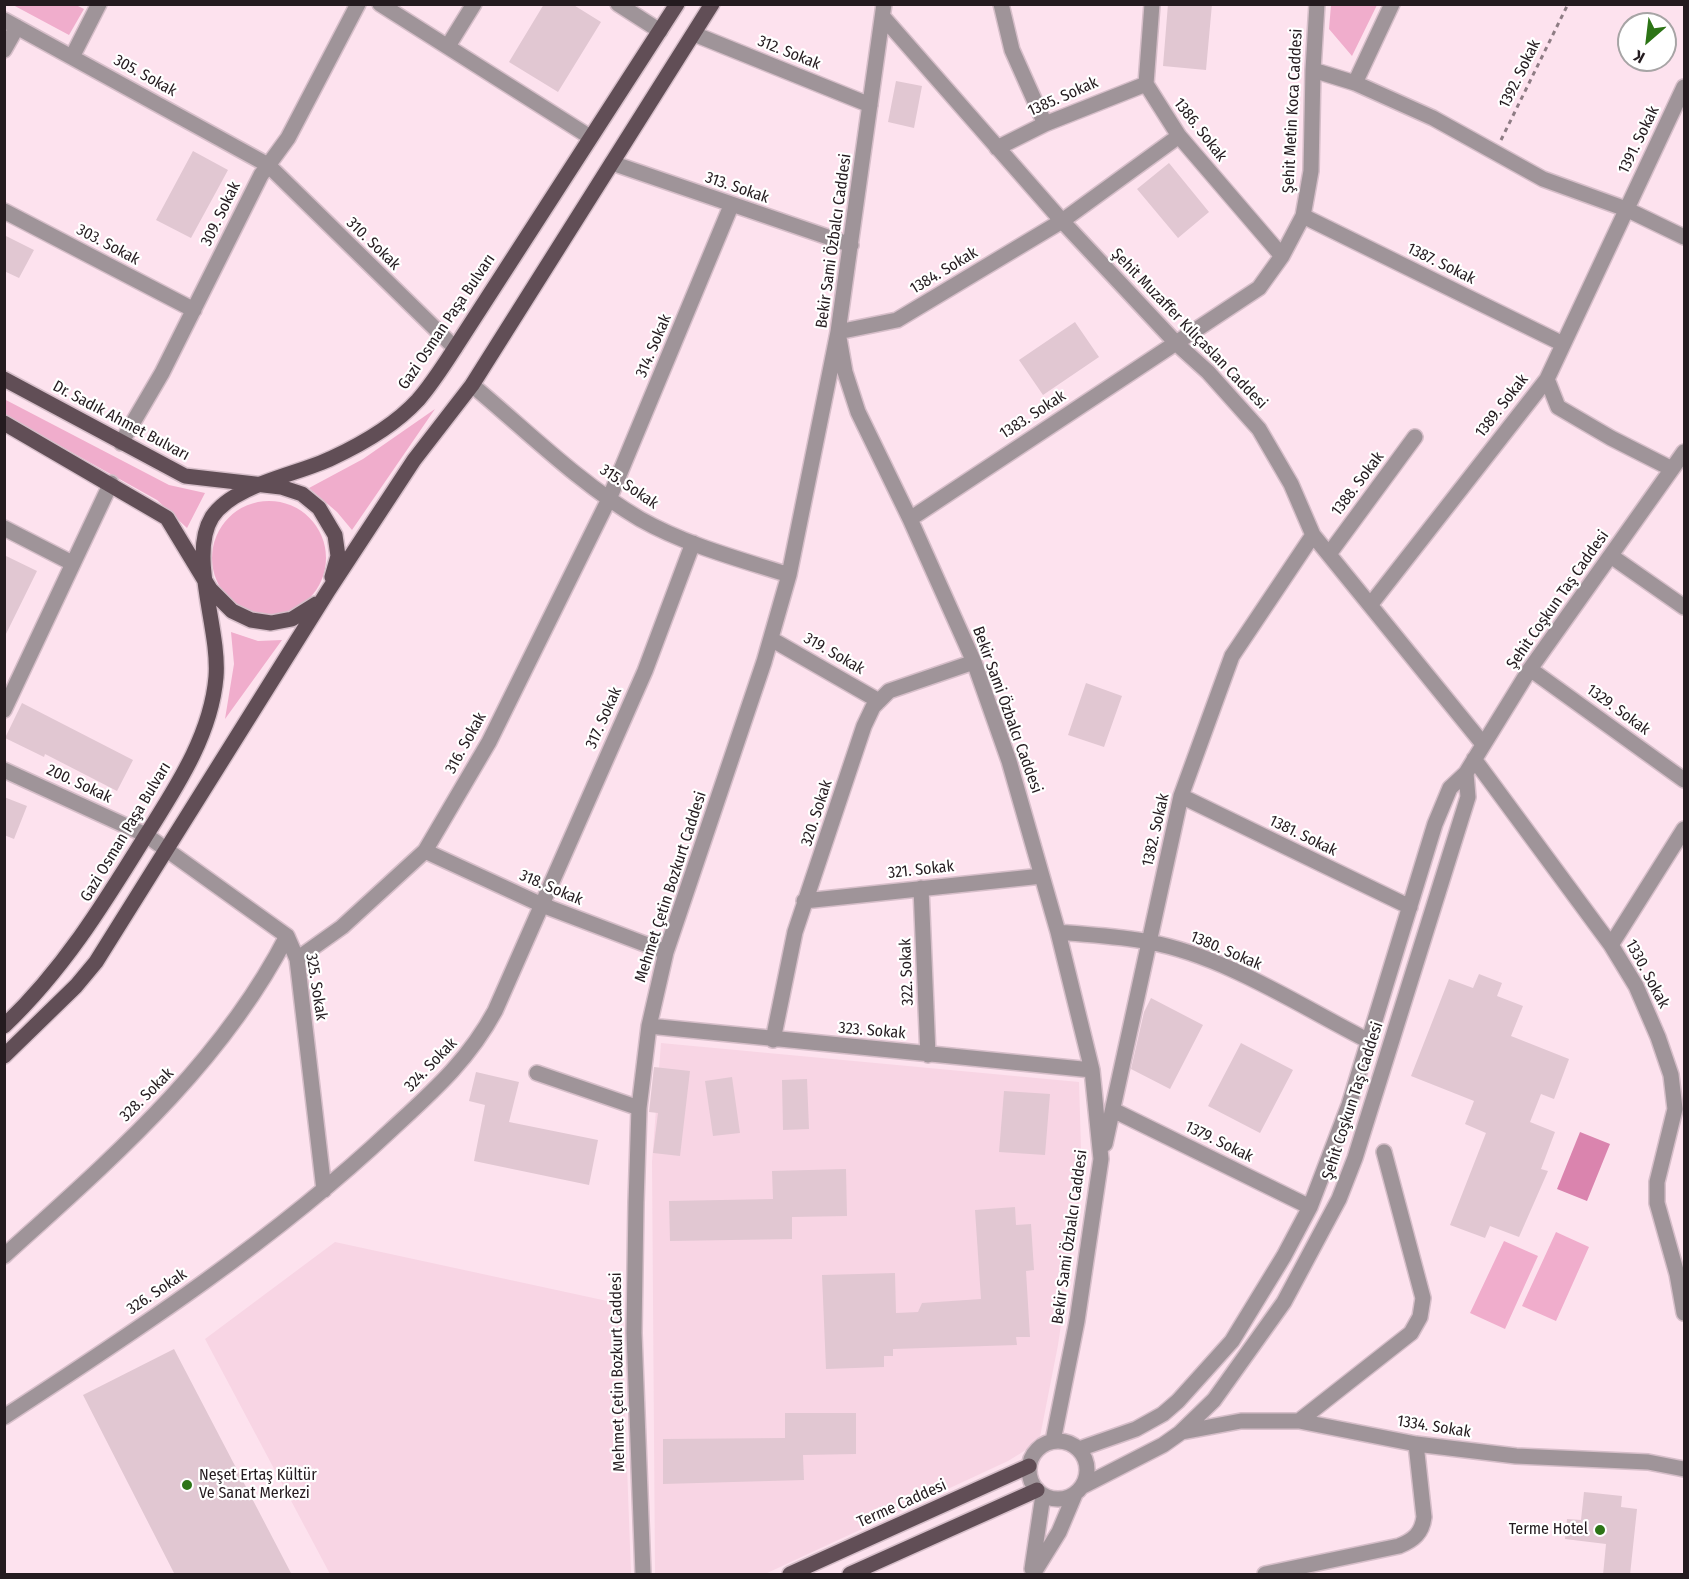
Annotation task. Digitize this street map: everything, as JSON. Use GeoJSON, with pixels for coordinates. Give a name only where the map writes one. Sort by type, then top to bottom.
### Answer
{"type":"FeatureCollection","features":[{"type":"Feature","properties":{"kind":"main road","name":"Gazi Osman Paşa Bulvarı"},"geometry":{"type":"LineString","coordinates":[[4,1026],[41,990],[76,946],[176,789],[209,712],[216,680],[217,655],[202,546],[213,515],[238,494],[333,458],[394,421],[417,401],[455,348],[677,4]]}},
{"type":"Feature","properties":{"kind":"main road"},"geometry":{"type":"LineString","coordinates":[[4,1056],[76,986],[96,962],[328,591],[414,460],[472,385],[712,4]]}},
{"type":"Feature","properties":{"kind":"main road","name":"Dr. Sadık Ahmet Bulvarı"},"geometry":{"type":"LineString","coordinates":[[4,379],[185,476],[261,486]]}},
{"type":"Feature","properties":{"kind":"main road"},"geometry":{"type":"LineString","coordinates":[[4,423],[111,483],[167,518],[224,605],[241,617],[261,622],[282,622],[302,615],[328,591],[338,556],[335,536],[326,517],[302,494],[281,487],[261,486]]}},
{"type":"Feature","properties":{"kind":"main road","name":"Terme Caddesi"},"geometry":{"type":"LineString","coordinates":[[790,1575],[1029,1466]]}},
{"type":"Feature","properties":{"kind":"main road"},"geometry":{"type":"LineString","coordinates":[[850,1575],[1040,1492]]}},
{"type":"Feature","properties":{"kind":"street","name":"309. Sokak"},"geometry":{"type":"LineString","coordinates":[[121,443],[194,310],[268,165],[288,138],[358,4]]}},
{"type":"Feature","properties":{"kind":"street"},"geometry":{"type":"LineString","coordinates":[[380,4],[590,137]]}},
{"type":"Feature","properties":{"kind":"street"},"geometry":{"type":"LineString","coordinates":[[448,46],[474,4]]}},
{"type":"Feature","properties":{"kind":"street"},"geometry":{"type":"LineString","coordinates":[[618,4],[660,31]]}},
{"type":"Feature","properties":{"kind":"street"},"geometry":{"type":"LineString","coordinates":[[1001,4],[1012,50],[1045,124]]}},
{"type":"Feature","properties":{"kind":"street"},"geometry":{"type":"LineString","coordinates":[[1146,84],[1152,4]]}},
{"type":"Feature","properties":{"kind":"street","name":"Şehit Metin Koca Caddesi"},"geometry":{"type":"LineString","coordinates":[[1177,344],[1258,288],[1281,256],[1303,216],[1311,171],[1312,70],[1317,4]]}},
{"type":"Feature","properties":{"kind":"street"},"geometry":{"type":"LineString","coordinates":[[1355,83],[1392,4]]}},
{"type":"Feature","properties":{"kind":"street"},"geometry":{"type":"LineString","coordinates":[[72,57],[98,5]]}},
{"type":"Feature","properties":{"kind":"street","name":"Bekir Sami Özbalcı Caddesi"},"geometry":{"type":"LineString","coordinates":[[884,11],[838,332],[845,372],[858,412],[910,519],[974,662],[1009,761],[1058,932],[1092,1070],[1101,1159],[1079,1311],[1053,1441]]}},
{"type":"Feature","properties":{"kind":"street","name":"Şehit Muzaffer Kılıçaslan Caddesi"},"geometry":{"type":"LineString","coordinates":[[884,11],[997,148],[1062,221],[1177,344],[1208,372],[1259,429],[1291,484],[1313,535],[1483,744]]}},
{"type":"Feature","properties":{"kind":"street","name":"305. Sokak"},"geometry":{"type":"LineString","coordinates":[[11,23],[268,165]]}},
{"type":"Feature","properties":{"kind":"street"},"geometry":{"type":"LineString","coordinates":[[4,50],[11,23]]}},
{"type":"Feature","properties":{"kind":"street","name":"312. Sokak"},"geometry":{"type":"LineString","coordinates":[[694,34],[870,105]]}},
{"type":"Feature","properties":{"kind":"street"},"geometry":{"type":"LineString","coordinates":[[1312,70],[1355,83],[1433,118],[1543,179],[1626,209],[1684,237]]}},
{"type":"Feature","properties":{"kind":"street","name":"1385. Sokak"},"geometry":{"type":"LineString","coordinates":[[997,148],[1045,124],[1146,84]]}},
{"type":"Feature","properties":{"kind":"street","name":"1386. Sokak"},"geometry":{"type":"LineString","coordinates":[[1146,84],[1179,136],[1281,256]]}},
{"type":"Feature","properties":{"kind":"street","name":"1391. Sokak"},"geometry":{"type":"LineString","coordinates":[[1626,209],[1684,87]]}},
{"type":"Feature","properties":{"kind":"street","name":"1384. Sokak"},"geometry":{"type":"LineString","coordinates":[[838,332],[897,320],[1062,221],[1179,136]]}},
{"type":"Feature","properties":{"kind":"street","name":"313. Sokak"},"geometry":{"type":"LineString","coordinates":[[612,164],[850,245]]}},
{"type":"Feature","properties":{"kind":"street","name":"310. Sokak"},"geometry":{"type":"LineString","coordinates":[[268,165],[455,348]]}},
{"type":"Feature","properties":{"kind":"street","name":"314. Sokak"},"geometry":{"type":"LineString","coordinates":[[609,499],[731,206]]}},
{"type":"Feature","properties":{"kind":"street","name":"1389. Sokak"},"geometry":{"type":"LineString","coordinates":[[1371,604],[1547,379],[1626,209]]}},
{"type":"Feature","properties":{"kind":"street","name":"303. Sokak"},"geometry":{"type":"LineString","coordinates":[[4,211],[194,310]]}},
{"type":"Feature","properties":{"kind":"street","name":"1387. Sokak"},"geometry":{"type":"LineString","coordinates":[[1303,216],[1563,344]]}},
{"type":"Feature","properties":{"kind":"street","name":"Mehmet Çetin Bozkurt Caddesi"},"geometry":{"type":"LineString","coordinates":[[643,1575],[634,1333],[639,1108],[649,1026],[666,952],[771,639],[789,575],[838,332]]}},
{"type":"Feature","properties":{"kind":"street","name":"1383. Sokak"},"geometry":{"type":"LineString","coordinates":[[910,519],[1048,425],[1177,344]]}},
{"type":"Feature","properties":{"kind":"street"},"geometry":{"type":"LineString","coordinates":[[1547,379],[1558,407],[1611,438],[1672,469]]}},
{"type":"Feature","properties":{"kind":"street","name":"315. Sokak"},"geometry":{"type":"LineString","coordinates":[[472,385],[609,499],[667,533],[789,575]]}},
{"type":"Feature","properties":{"kind":"street","name":"1388. Sokak"},"geometry":{"type":"LineString","coordinates":[[1329,554],[1415,437]]}},
{"type":"Feature","properties":{"kind":"street","name":"Şehit Coşkun Taş Caddesi"},"geometry":{"type":"LineString","coordinates":[[1079,1449],[1136,1429],[1162,1414],[1199,1380],[1237,1334],[1284,1256],[1310,1207],[1349,1105],[1435,824],[1450,788],[1466,773],[1530,669],[1684,452]]}},
{"type":"Feature","properties":{"kind":"street"},"geometry":{"type":"LineString","coordinates":[[4,710],[111,483]]}},
{"type":"Feature","properties":{"kind":"street","name":"316. Sokak"},"geometry":{"type":"LineString","coordinates":[[297,959],[342,927],[425,851],[489,741],[609,499]]}},
{"type":"Feature","properties":{"kind":"street"},"geometry":{"type":"LineString","coordinates":[[4,528],[72,563]]}},
{"type":"Feature","properties":{"kind":"street","name":"1382. Sokak"},"geometry":{"type":"LineString","coordinates":[[1101,1159],[1181,796],[1232,656],[1313,535]]}},
{"type":"Feature","properties":{"kind":"street","name":"317. Sokak"},"geometry":{"type":"LineString","coordinates":[[542,905],[645,671],[693,543]]}},
{"type":"Feature","properties":{"kind":"street"},"geometry":{"type":"LineString","coordinates":[[1611,556],[1684,607]]}},
{"type":"Feature","properties":{"kind":"street","name":"319. Sokak"},"geometry":{"type":"LineString","coordinates":[[771,639],[879,701]]}},
{"type":"Feature","properties":{"kind":"street","name":"320. Sokak"},"geometry":{"type":"LineString","coordinates":[[773,1040],[804,901],[822,855],[864,726],[879,701],[889,691],[906,683],[974,662]]}},
{"type":"Feature","properties":{"kind":"street","name":"1329. Sokak"},"geometry":{"type":"LineString","coordinates":[[1530,669],[1684,780]]}},
{"type":"Feature","properties":{"kind":"street","name":"1330. Sokak"},"geometry":{"type":"LineString","coordinates":[[1474,759],[1611,945],[1636,986],[1659,1037],[1671,1075],[1675,1109],[1657,1182],[1657,1203],[1681,1270],[1684,1313]]}},
{"type":"Feature","properties":{"kind":"street","name":"200. Sokak"},"geometry":{"type":"LineString","coordinates":[[4,770],[146,836],[168,850]]}},
{"type":"Feature","properties":{"kind":"street","name":"Şehit Coşkun Taş Caddesi"},"geometry":{"type":"LineString","coordinates":[[1079,1490],[1163,1445],[1180,1433],[1214,1400],[1266,1330],[1301,1272],[1347,1180],[1377,1094],[1468,797],[1466,773]]}},
{"type":"Feature","properties":{"kind":"street","name":"1381. Sokak"},"geometry":{"type":"LineString","coordinates":[[1181,796],[1410,907]]}},
{"type":"Feature","properties":{"kind":"street"},"geometry":{"type":"LineString","coordinates":[[1611,945],[1684,829]]}},
{"type":"Feature","properties":{"kind":"street","name":"325. Sokak"},"geometry":{"type":"LineString","coordinates":[[168,850],[287,936],[297,959],[324,1190]]}},
{"type":"Feature","properties":{"kind":"street","name":"318. Sokak"},"geometry":{"type":"LineString","coordinates":[[425,851],[542,905],[666,952]]}},
{"type":"Feature","properties":{"kind":"street","name":"321. Sokak"},"geometry":{"type":"LineString","coordinates":[[804,901],[1042,876]]}},
{"type":"Feature","properties":{"kind":"street","name":"322. Sokak"},"geometry":{"type":"LineString","coordinates":[[921,888],[928,1055]]}},
{"type":"Feature","properties":{"kind":"street","name":"324. Sokak"},"geometry":{"type":"LineString","coordinates":[[324,1190],[348,1171],[459,1066],[482,1036],[542,905]]}},
{"type":"Feature","properties":{"kind":"street","name":"1380. Sokak"},"geometry":{"type":"LineString","coordinates":[[1058,932],[1149,942],[1228,968],[1369,1041]]}},
{"type":"Feature","properties":{"kind":"street","name":"328. Sokak"},"geometry":{"type":"LineString","coordinates":[[4,1256],[102,1168],[202,1065],[251,1000],[287,936]]}},
{"type":"Feature","properties":{"kind":"street","name":"323. Sokak"},"geometry":{"type":"LineString","coordinates":[[649,1026],[1092,1070]]}},
{"type":"Feature","properties":{"kind":"street"},"geometry":{"type":"LineString","coordinates":[[537,1073],[639,1108]]}},
{"type":"Feature","properties":{"kind":"street","name":"1379. Sokak"},"geometry":{"type":"LineString","coordinates":[[1113,1110],[1310,1207]]}},
{"type":"Feature","properties":{"kind":"street"},"geometry":{"type":"LineString","coordinates":[[1299,1421],[1411,1333],[1420,1317],[1424,1298],[1384,1152]]}},
{"type":"Feature","properties":{"kind":"street","name":"326. Sokak"},"geometry":{"type":"LineString","coordinates":[[4,1417],[235,1260],[324,1190]]}},
{"type":"Feature","properties":{"kind":"street","name":"1334. Sokak"},"geometry":{"type":"LineString","coordinates":[[1180,1433],[1240,1421],[1299,1421],[1416,1444],[1516,1456],[1648,1462],[1684,1469]]}},
{"type":"Feature","properties":{"kind":"street"},"geometry":{"type":"LineString","coordinates":[[1032,1575],[1059,1532],[1079,1490],[1088,1467],[1079,1449],[1071,1444],[1053,1441],[1037,1450],[1029,1466],[1032,1483],[1040,1492],[1060,1499],[1079,1490]]}},
{"type":"Feature","properties":{"kind":"street"},"geometry":{"type":"LineString","coordinates":[[1265,1575],[1399,1546],[1417,1536],[1423,1528],[1424,1517],[1416,1444]]}},
{"type":"Feature","properties":{"kind":"street"},"geometry":{"type":"LineString","coordinates":[[1032,1575],[1040,1492]]}},
{"type":"Feature","properties":{"kind":"path","name":"1392. Sokak"},"geometry":{"type":"LineString","coordinates":[[1494,153],[1568,4]]}},
{"type":"Feature","properties":{"kind":"shaded area"},"geometry":{"type":"Polygon","coordinates":[[[13,5],[76,5],[84,9],[69,35],[13,5]]]}},
{"type":"Feature","properties":{"kind":"shaded area"},"geometry":{"type":"Polygon","coordinates":[[[1331,5],[1377,5],[1352,56],[1329,29],[1331,5]]]}},
{"type":"Feature","properties":{"kind":"shaded area"},"geometry":{"type":"Polygon","coordinates":[[[4,399],[169,485],[205,493],[187,528],[157,500],[5,415],[4,399]]]}},
{"type":"Feature","properties":{"kind":"shaded area"},"geometry":{"type":"Polygon","coordinates":[[[435,409],[352,530],[337,512],[309,488],[363,459],[435,409]]]}},
{"type":"Feature","properties":{"kind":"shaded area"},"geometry":{"type":"Polygon","coordinates":[[[269,501],[291,506],[309,518],[321,536],[326,558],[321,580],[309,598],[291,610],[269,615],[247,610],[229,598],[217,580],[212,558],[217,536],[229,518],[247,506],[269,501]]]}},
{"type":"Feature","properties":{"kind":"shaded area"},"geometry":{"type":"Polygon","coordinates":[[[231,632],[258,641],[282,640],[225,719],[234,664],[231,632]]]}},
{"type":"Feature","properties":{"kind":"shaded area"},"geometry":{"type":"Polygon","coordinates":[[[661,1043],[1079,1082],[1082,1182],[1058,1345],[1039,1442],[1008,1461],[765,1574],[655,1574],[652,1162],[661,1043]]]}},
{"type":"Feature","properties":{"kind":"shaded area"},"geometry":{"type":"Polygon","coordinates":[[[1580,1132],[1610,1144],[1587,1201],[1557,1189],[1580,1132]]]}},
{"type":"Feature","properties":{"kind":"shaded area"},"geometry":{"type":"Polygon","coordinates":[[[1556,1232],[1589,1247],[1556,1321],[1522,1306],[1556,1232]]]}},
{"type":"Feature","properties":{"kind":"shaded area"},"geometry":{"type":"Polygon","coordinates":[[[1504,1241],[1538,1256],[1505,1329],[1470,1313],[1504,1241]]]}},
{"type":"Feature","properties":{"kind":"shaded area"},"geometry":{"type":"Polygon","coordinates":[[[335,1242],[621,1304],[631,1574],[330,1574],[205,1339],[335,1242]]]}},
{"type":"Feature","properties":{"kind":"building"},"geometry":{"type":"Polygon","coordinates":[[[544,4],[572,4],[601,22],[558,92],[509,62],[544,4]]]}},
{"type":"Feature","properties":{"kind":"building"},"geometry":{"type":"Polygon","coordinates":[[[1168,4],[1212,4],[1206,70],[1163,66],[1168,4]]]}},
{"type":"Feature","properties":{"kind":"building"},"geometry":{"type":"Polygon","coordinates":[[[896,81],[922,86],[914,128],[888,122],[896,81]]]}},
{"type":"Feature","properties":{"kind":"building"},"geometry":{"type":"Polygon","coordinates":[[[193,151],[228,170],[191,238],[156,220],[193,151]]]}},
{"type":"Feature","properties":{"kind":"building"},"geometry":{"type":"Polygon","coordinates":[[[1169,163],[1209,212],[1178,238],[1137,189],[1169,163]]]}},
{"type":"Feature","properties":{"kind":"building"},"geometry":{"type":"Polygon","coordinates":[[[4,235],[34,250],[19,278],[4,271],[4,235]]]}},
{"type":"Feature","properties":{"kind":"building"},"geometry":{"type":"Polygon","coordinates":[[[1075,322],[1099,357],[1043,395],[1019,360],[1075,322]]]}},
{"type":"Feature","properties":{"kind":"building"},"geometry":{"type":"Polygon","coordinates":[[[4,555],[37,571],[4,638],[4,555]]]}},
{"type":"Feature","properties":{"kind":"building"},"geometry":{"type":"Polygon","coordinates":[[[1086,683],[1122,696],[1104,747],[1068,735],[1086,683]]]}},
{"type":"Feature","properties":{"kind":"building"},"geometry":{"type":"Polygon","coordinates":[[[22,703],[133,760],[117,791],[45,754],[44,757],[5,738],[22,703]]]}},
{"type":"Feature","properties":{"kind":"building"},"geometry":{"type":"Polygon","coordinates":[[[4,797],[27,806],[14,839],[4,835],[4,797]]]}},
{"type":"Feature","properties":{"kind":"building"},"geometry":{"type":"Polygon","coordinates":[[[1479,974],[1502,983],[1497,996],[1523,1006],[1511,1036],[1569,1059],[1554,1099],[1541,1094],[1530,1122],[1555,1132],[1541,1169],[1548,1171],[1519,1237],[1490,1226],[1485,1238],[1450,1225],[1486,1133],[1465,1124],[1474,1101],[1411,1076],[1449,979],[1473,988],[1479,974]]]}},
{"type":"Feature","properties":{"kind":"building"},"geometry":{"type":"Polygon","coordinates":[[[1151,998],[1203,1025],[1170,1089],[1131,1069],[1144,1012],[1151,998]]]}},
{"type":"Feature","properties":{"kind":"building"},"geometry":{"type":"Polygon","coordinates":[[[1241,1043],[1293,1070],[1260,1133],[1208,1106],[1241,1043]]]}},
{"type":"Feature","properties":{"kind":"building"},"geometry":{"type":"Polygon","coordinates":[[[654,1067],[690,1071],[680,1156],[653,1153],[658,1113],[649,1112],[654,1067]]]}},
{"type":"Feature","properties":{"kind":"building"},"geometry":{"type":"Polygon","coordinates":[[[476,1072],[519,1082],[509,1122],[598,1140],[589,1185],[474,1161],[485,1105],[469,1101],[476,1072]]]}},
{"type":"Feature","properties":{"kind":"building"},"geometry":{"type":"Polygon","coordinates":[[[732,1077],[740,1133],[713,1136],[705,1081],[732,1077]]]}},
{"type":"Feature","properties":{"kind":"building"},"geometry":{"type":"Polygon","coordinates":[[[807,1079],[809,1129],[783,1130],[782,1080],[807,1079]]]}},
{"type":"Feature","properties":{"kind":"building"},"geometry":{"type":"Polygon","coordinates":[[[1004,1091],[1050,1094],[1045,1155],[999,1152],[1004,1091]]]}},
{"type":"Feature","properties":{"kind":"building"},"geometry":{"type":"Polygon","coordinates":[[[846,1169],[847,1216],[792,1217],[792,1239],[670,1241],[669,1201],[773,1199],[772,1171],[846,1169]]]}},
{"type":"Feature","properties":{"kind":"building"},"geometry":{"type":"Polygon","coordinates":[[[1015,1207],[1016,1225],[1031,1224],[1034,1270],[1026,1271],[1030,1337],[1016,1337],[1017,1345],[893,1349],[893,1356],[884,1356],[884,1367],[826,1369],[822,1275],[895,1273],[896,1313],[918,1312],[922,1303],[981,1299],[975,1210],[1015,1207]]]}},
{"type":"Feature","properties":{"kind":"building","name":"Neşet Ertaş Kültür Ve Sanat Merkezi"},"geometry":{"type":"Polygon","coordinates":[[[174,1349],[292,1575],[175,1575],[83,1395],[174,1349]]]}},
{"type":"Feature","properties":{"kind":"building"},"geometry":{"type":"Polygon","coordinates":[[[785,1413],[856,1413],[856,1454],[803,1455],[804,1480],[663,1484],[663,1439],[785,1438],[785,1413]]]}},
{"type":"Feature","properties":{"kind":"building","name":"Terme Hotel"},"geometry":{"type":"Polygon","coordinates":[[[1584,1492],[1622,1496],[1621,1507],[1637,1509],[1630,1575],[1603,1575],[1606,1544],[1565,1539],[1567,1519],[1581,1520],[1584,1492]]]}},
{"type":"Feature","properties":{"kind":"place","name":"Neşet Ertaş Kültür Ve Sanat Merkezi"},"geometry":{"type":"Point","coordinates":[187,1485]}},
{"type":"Feature","properties":{"kind":"place","name":"Terme Hotel"},"geometry":{"type":"Point","coordinates":[1600,1530]}}]}
